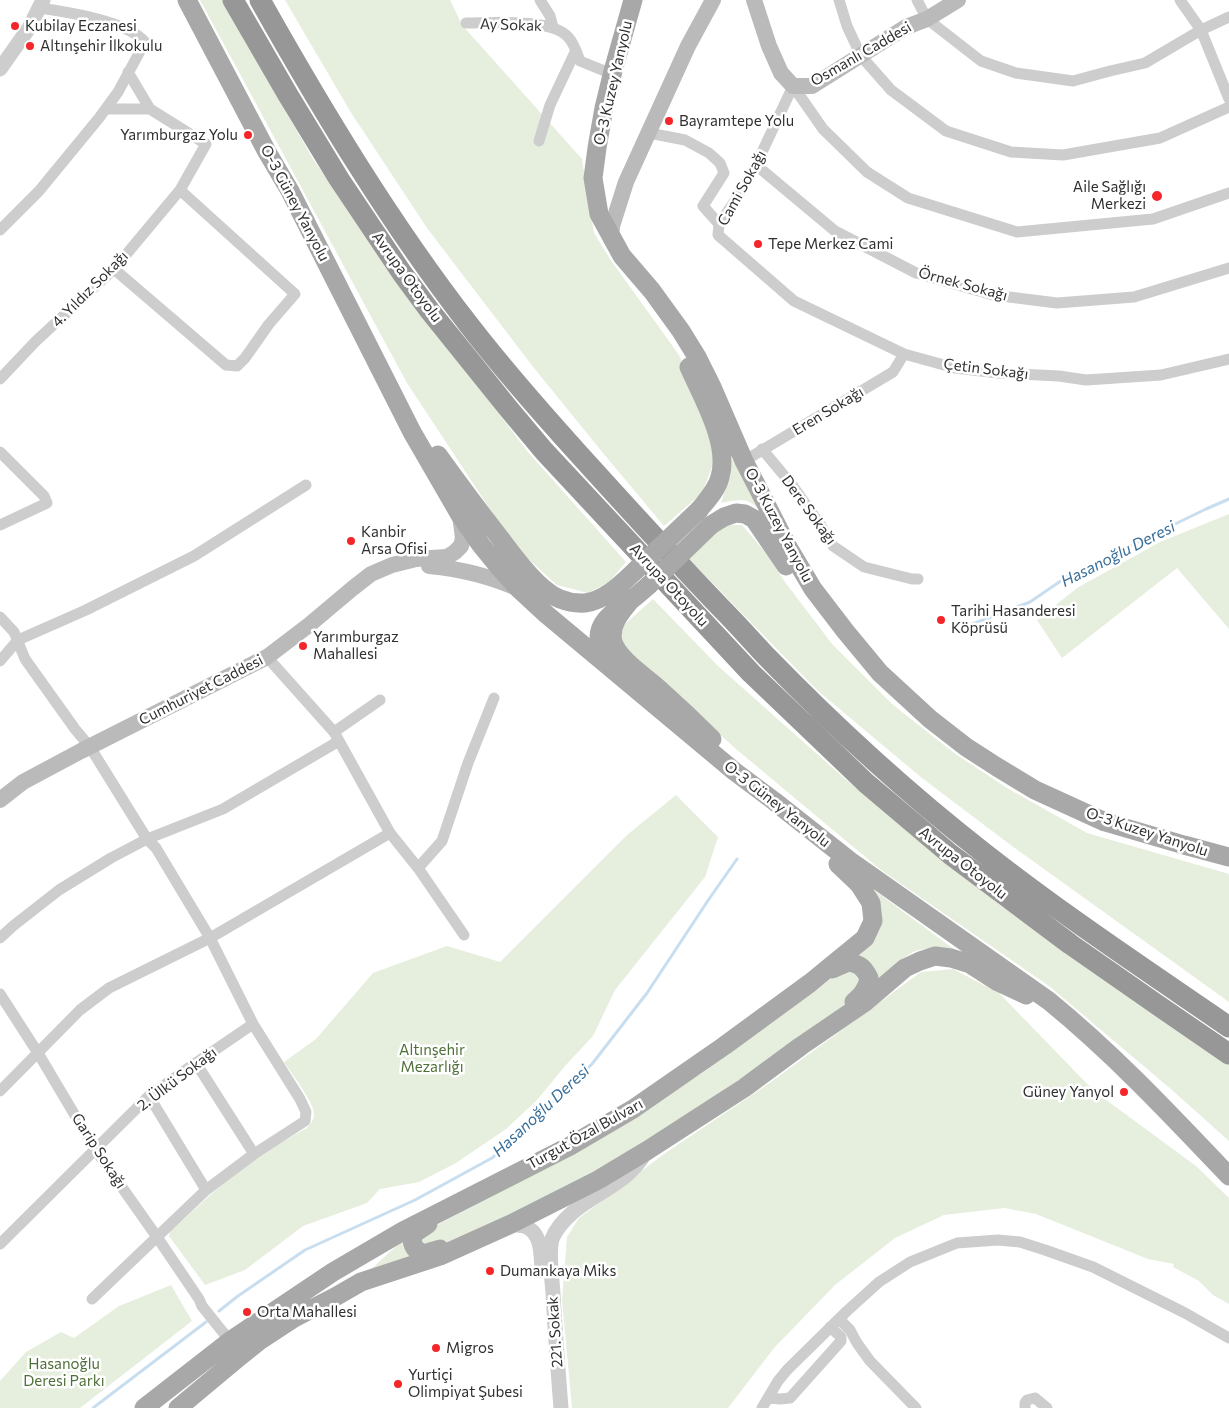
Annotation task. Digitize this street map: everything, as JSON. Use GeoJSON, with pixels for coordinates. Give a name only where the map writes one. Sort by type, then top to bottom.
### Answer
{"type":"FeatureCollection","features":[{"type":"Feature","properties":{"kind":"highway","name":"Avrupa Otoyolu"},"geometry":{"type":"LineString","coordinates":[[233,0],[339,179],[430,311],[544,451],[751,673],[866,783],[950,854],[1049,929],[1229,1054]]}},
{"type":"Feature","properties":{"kind":"highway","name":"Avrupa Otoyolu"},"geometry":{"type":"LineString","coordinates":[[260,0],[332,124],[403,234],[469,325],[561,434],[697,583],[832,721],[941,818],[1060,910],[1229,1027]]}},
{"type":"Feature","properties":{"kind":"main road","name":"O-3 Güney Yanyolu"},"geometry":{"type":"LineString","coordinates":[[187,0],[290,191],[412,432],[460,516],[481,545],[519,589],[578,642],[734,771],[850,861],[1049,1001],[1074,1021],[1146,1088]]}},
{"type":"Feature","properties":{"kind":"main road","name":"O-3 Kuzey Yanyolu"},"geometry":{"type":"LineString","coordinates":[[633,0],[612,74],[597,148],[593,178],[598,214],[622,256],[652,291],[697,356],[744,461],[788,547],[813,589],[880,673],[930,719],[966,747],[1035,790],[1105,822],[1229,858]]}},
{"type":"Feature","properties":{"kind":"main road"},"geometry":{"type":"LineString","coordinates":[[611,239],[612,226],[626,182],[688,46],[713,0]]}},
{"type":"Feature","properties":{"kind":"main road","name":"Osmanlı Caddesi"},"geometry":{"type":"LineString","coordinates":[[754,0],[769,46],[781,73],[793,86],[812,86],[906,27],[927,19],[958,0]]}},
{"type":"Feature","properties":{"kind":"main road"},"geometry":{"type":"LineString","coordinates":[[596,200],[614,193],[626,182]]}},
{"type":"Feature","properties":{"kind":"main road"},"geometry":{"type":"LineString","coordinates":[[400,407],[514,557],[543,588],[557,598],[569,602],[584,603],[609,594],[699,510],[712,495],[720,477],[722,457],[720,440],[680,346],[622,256]]}},
{"type":"Feature","properties":{"kind":"main road"},"geometry":{"type":"LineString","coordinates":[[734,771],[707,744],[620,669],[608,657],[598,637],[600,628],[612,613],[630,601],[711,525],[724,516],[736,513],[745,514],[754,519],[806,597],[834,631],[880,673]]}},
{"type":"Feature","properties":{"kind":"main road","name":"Cumhuriyet Caddesi"},"geometry":{"type":"LineString","coordinates":[[0,800],[23,782],[267,657],[371,574],[392,565],[416,560],[448,557],[461,546],[463,538],[460,516]]}},
{"type":"Feature","properties":{"kind":"main road","name":"Cumhuriyet Caddesi"},"geometry":{"type":"LineString","coordinates":[[392,565],[424,565],[455,568],[486,576],[519,589]]}},
{"type":"Feature","properties":{"kind":"main road"},"geometry":{"type":"LineString","coordinates":[[630,601],[614,623],[612,633],[616,648],[628,663],[690,718],[774,801]]}},
{"type":"Feature","properties":{"kind":"main road","name":"Turgut Özal Bulvarı"},"geometry":{"type":"LineString","coordinates":[[144,1408],[234,1349],[333,1272],[403,1231],[570,1146],[633,1109],[810,983],[865,938],[873,922],[871,903],[858,884],[774,801]]}},
{"type":"Feature","properties":{"kind":"main road","name":"Turgut Özal Bulvarı"},"geometry":{"type":"LineString","coordinates":[[178,1408],[234,1349],[259,1341],[294,1318],[360,1282],[440,1256],[511,1224],[598,1180],[648,1150],[744,1088],[864,1003],[905,968],[935,956],[951,958],[970,964],[998,982],[1024,995],[1049,1001]]}},
{"type":"Feature","properties":{"kind":"main road"},"geometry":{"type":"LineString","coordinates":[[802,1046],[833,1017],[860,997],[868,985],[869,978],[861,966],[848,962],[810,983]]}},
{"type":"Feature","properties":{"kind":"main road"},"geometry":{"type":"LineString","coordinates":[[1146,1088],[1229,1164]]}},
{"type":"Feature","properties":{"kind":"main road"},"geometry":{"type":"LineString","coordinates":[[1146,1088],[1229,1176]]}},
{"type":"Feature","properties":{"kind":"main road"},"geometry":{"type":"LineString","coordinates":[[493,1186],[466,1204],[416,1232],[412,1236],[413,1246],[423,1254],[430,1253],[481,1233],[511,1224]]}},
{"type":"Feature","properties":{"kind":"street"},"geometry":{"type":"LineString","coordinates":[[540,0],[550,16],[553,27]]}},
{"type":"Feature","properties":{"kind":"street"},"geometry":{"type":"LineString","coordinates":[[839,0],[847,26],[861,56],[891,90],[946,131],[1011,152],[1063,155],[1160,138],[1229,106]]}},
{"type":"Feature","properties":{"kind":"street"},"geometry":{"type":"LineString","coordinates":[[917,0],[927,19],[981,61],[1016,73],[1073,81],[1145,63],[1201,30],[1229,17]]}},
{"type":"Feature","properties":{"kind":"street"},"geometry":{"type":"LineString","coordinates":[[1180,0],[1201,30],[1229,99]]}},
{"type":"Feature","properties":{"kind":"street"},"geometry":{"type":"LineString","coordinates":[[0,69],[29,28],[41,4],[123,28],[140,36],[145,42],[118,92],[106,109],[39,190],[0,230]]}},
{"type":"Feature","properties":{"kind":"street","name":"Ay Sokak"},"geometry":{"type":"LineString","coordinates":[[466,23],[523,23],[553,27],[568,36],[580,61],[612,74]]}},
{"type":"Feature","properties":{"kind":"street"},"geometry":{"type":"LineString","coordinates":[[539,141],[550,105],[576,50]]}},
{"type":"Feature","properties":{"kind":"street"},"geometry":{"type":"LineString","coordinates":[[128,72],[150,109]]}},
{"type":"Feature","properties":{"kind":"street"},"geometry":{"type":"LineString","coordinates":[[793,86],[823,129],[867,172],[908,198],[1017,232],[1153,219],[1229,193]]}},
{"type":"Feature","properties":{"kind":"street","name":"Cami Sokağı"},"geometry":{"type":"LineString","coordinates":[[718,230],[756,165],[793,86]]}},
{"type":"Feature","properties":{"kind":"street"},"geometry":{"type":"LineString","coordinates":[[106,109],[150,109]]}},
{"type":"Feature","properties":{"kind":"street","name":"4. Yıldız Sokağı"},"geometry":{"type":"LineString","coordinates":[[0,379],[36,341],[114,269],[180,190],[206,144],[150,109]]}},
{"type":"Feature","properties":{"kind":"street","name":"Çetin Sokağı"},"geometry":{"type":"LineString","coordinates":[[649,133],[685,140],[709,153],[720,163],[724,173],[703,206],[718,230],[794,301],[904,354],[955,368],[998,373],[1059,376],[1086,380],[1161,375],[1229,359]]}},
{"type":"Feature","properties":{"kind":"street","name":"Örnek Sokağı"},"geometry":{"type":"LineString","coordinates":[[756,165],[835,230],[916,273],[992,295],[1057,303],[1134,297],[1229,268]]}},
{"type":"Feature","properties":{"kind":"street"},"geometry":{"type":"LineString","coordinates":[[114,269],[226,365],[237,366],[245,358],[269,324],[295,294],[180,190]]}},
{"type":"Feature","properties":{"kind":"street","name":"Eren Sokağı"},"geometry":{"type":"LineString","coordinates":[[744,461],[893,372],[904,354]]}},
{"type":"Feature","properties":{"kind":"street","name":"Dere Sokağı"},"geometry":{"type":"LineString","coordinates":[[762,449],[792,485],[833,546],[864,567],[912,579],[918,578]]}},
{"type":"Feature","properties":{"kind":"street"},"geometry":{"type":"LineString","coordinates":[[0,452],[44,496],[47,503],[0,525]]}},
{"type":"Feature","properties":{"kind":"street"},"geometry":{"type":"LineString","coordinates":[[0,661],[18,640],[86,610],[194,556],[306,485]]}},
{"type":"Feature","properties":{"kind":"street"},"geometry":{"type":"LineString","coordinates":[[0,616],[14,632],[25,659],[90,747],[147,839],[156,848],[210,938],[252,1024],[300,1099],[306,1112],[305,1121],[254,1154],[206,1190],[92,1299]]}},
{"type":"Feature","properties":{"kind":"street"},"geometry":{"type":"LineString","coordinates":[[267,657],[336,736],[390,833],[418,868],[464,935]]}},
{"type":"Feature","properties":{"kind":"street"},"geometry":{"type":"LineString","coordinates":[[418,868],[442,841],[468,763],[494,698]]}},
{"type":"Feature","properties":{"kind":"street"},"geometry":{"type":"LineString","coordinates":[[0,938],[59,890],[111,858],[147,839],[223,809],[336,736],[380,700]]}},
{"type":"Feature","properties":{"kind":"street"},"geometry":{"type":"LineString","coordinates":[[0,1091],[80,1010],[109,988],[210,938],[390,833]]}},
{"type":"Feature","properties":{"kind":"street","name":"Garip Sokağı"},"geometry":{"type":"LineString","coordinates":[[0,994],[38,1053],[95,1149],[157,1237],[202,1306],[234,1349]]}},
{"type":"Feature","properties":{"kind":"street","name":"2. Ülkü Sokağı"},"geometry":{"type":"LineString","coordinates":[[0,1244],[149,1096],[252,1024]]}},
{"type":"Feature","properties":{"kind":"street"},"geometry":{"type":"LineString","coordinates":[[196,1063],[254,1154]]}},
{"type":"Feature","properties":{"kind":"street"},"geometry":{"type":"LineString","coordinates":[[149,1096],[206,1190]]}},
{"type":"Feature","properties":{"kind":"street","name":"221. Sokak"},"geometry":{"type":"LineString","coordinates":[[561,1408],[552,1281],[552,1239],[563,1221],[574,1211],[626,1177],[640,1164],[648,1150]]}},
{"type":"Feature","properties":{"kind":"street","name":"221. Sokak"},"geometry":{"type":"LineString","coordinates":[[511,1224],[524,1226],[532,1230],[538,1238],[552,1408]]}},
{"type":"Feature","properties":{"kind":"street"},"geometry":{"type":"LineString","coordinates":[[762,1408],[787,1370],[879,1282],[910,1262],[957,1242],[998,1240],[1020,1242],[1045,1250],[1093,1267],[1229,1338]]}},
{"type":"Feature","properties":{"kind":"street"},"geometry":{"type":"LineString","coordinates":[[768,1398],[790,1398],[841,1341],[835,1323]]}},
{"type":"Feature","properties":{"kind":"street"},"geometry":{"type":"LineString","coordinates":[[835,1323],[850,1330],[856,1343],[870,1361],[916,1408]]}},
{"type":"Feature","properties":{"kind":"street"},"geometry":{"type":"LineString","coordinates":[[1025,1408],[1027,1400],[1035,1398],[1047,1408]]}},
{"type":"Feature","properties":{"kind":"green space"},"geometry":{"type":"Polygon","coordinates":[[[200,0],[224,0],[240,32],[313,159],[385,262],[527,451],[626,562],[609,582],[588,593],[557,585],[515,547],[407,383],[200,0]]]}},
{"type":"Feature","properties":{"kind":"green space"},"geometry":{"type":"Polygon","coordinates":[[[285,0],[450,0],[462,25],[582,159],[594,233],[610,259],[679,355],[707,421],[715,459],[702,493],[664,526],[534,368],[427,228],[350,111],[285,0]]]}},
{"type":"Feature","properties":{"kind":"green space"},"geometry":{"type":"Polygon","coordinates":[[[733,458],[762,511],[752,503],[743,500],[721,503],[733,458]]]}},
{"type":"Feature","properties":{"kind":"green space"},"geometry":{"type":"Polygon","coordinates":[[[1229,514],[1229,629],[1177,568],[1062,658],[1037,620],[1077,588],[1160,542],[1229,514]]]}},
{"type":"Feature","properties":{"kind":"green space"},"geometry":{"type":"Polygon","coordinates":[[[726,525],[742,525],[765,552],[832,644],[892,704],[954,753],[1007,788],[1087,833],[1229,874],[1229,1002],[1012,846],[922,778],[818,691],[689,559],[726,525]]]}},
{"type":"Feature","properties":{"kind":"green space"},"geometry":{"type":"Polygon","coordinates":[[[653,599],[718,666],[844,778],[1001,906],[1229,1064],[1229,1141],[1049,986],[881,870],[736,749],[619,643],[624,625],[653,599]]]}},
{"type":"Feature","properties":{"kind":"green space","name":"Altınşehir Mezarlığı"},"geometry":{"type":"Polygon","coordinates":[[[676,795],[718,837],[705,877],[615,990],[593,1036],[537,1100],[506,1129],[456,1163],[419,1182],[380,1189],[367,1203],[303,1226],[245,1270],[205,1285],[169,1236],[170,1232],[252,1159],[307,1128],[311,1123],[314,1114],[310,1102],[284,1062],[316,1039],[373,973],[447,946],[500,962],[627,835],[676,795]]]}},
{"type":"Feature","properties":{"kind":"green space"},"geometry":{"type":"Polygon","coordinates":[[[874,890],[955,950],[930,949],[915,951],[901,960],[877,982],[852,958],[872,941],[882,924],[882,914],[874,890]]]}},
{"type":"Feature","properties":{"kind":"green space"},"geometry":{"type":"Polygon","coordinates":[[[953,969],[999,993],[1094,1091],[1196,1166],[1229,1198],[1229,1304],[1213,1295],[1199,1281],[1173,1267],[1174,1264],[1148,1259],[1036,1214],[1004,1208],[944,1215],[895,1238],[835,1285],[774,1348],[728,1408],[572,1408],[562,1300],[567,1237],[579,1218],[664,1154],[771,1082],[921,972],[953,969]]]}},
{"type":"Feature","properties":{"kind":"green space"},"geometry":{"type":"Polygon","coordinates":[[[845,970],[854,973],[860,982],[854,998],[797,1040],[686,1116],[600,1169],[506,1218],[426,1251],[417,1239],[428,1230],[573,1153],[701,1074],[845,970]]]}},
{"type":"Feature","properties":{"kind":"green space"},"geometry":{"type":"Polygon","coordinates":[[[405,1238],[413,1258],[368,1272],[405,1238]]]}},
{"type":"Feature","properties":{"kind":"green space","name":"Hasanoğlu Deresi Parkı"},"geometry":{"type":"Polygon","coordinates":[[[171,1285],[192,1321],[80,1408],[0,1408],[0,1381],[26,1352],[61,1332],[74,1338],[119,1306],[171,1285]]]}},
{"type":"Feature","properties":{"kind":"waterway","name":"Hasanoğlu Deresi"},"geometry":{"type":"LineString","coordinates":[[951,628],[975,623],[1030,602],[1068,576],[1229,499]]}},
{"type":"Feature","properties":{"kind":"waterway","name":"Hasanoğlu Deresi"},"geometry":{"type":"LineString","coordinates":[[219,1311],[305,1250],[415,1200],[492,1158],[527,1128],[592,1064],[647,993],[737,859]]}},
{"type":"Feature","properties":{"kind":"waterway","name":"Hasanoğlu Deresi"},"geometry":{"type":"LineString","coordinates":[[93,1408],[206,1322]]}},
{"type":"Feature","properties":{"kind":"place","name":"Kubilay Eczanesi"},"geometry":{"type":"Point","coordinates":[15,26]}},
{"type":"Feature","properties":{"kind":"place","name":"Altınşehir İlkokulu"},"geometry":{"type":"Point","coordinates":[30,46]}},
{"type":"Feature","properties":{"kind":"place","name":"Bayramtepe Yolu"},"geometry":{"type":"Point","coordinates":[669,121]}},
{"type":"Feature","properties":{"kind":"place","name":"Yarımburgaz Yolu"},"geometry":{"type":"Point","coordinates":[248,135]}},
{"type":"Feature","properties":{"kind":"place","name":"Aile Sağlığı Merkezi"},"geometry":{"type":"Point","coordinates":[1157,196]}},
{"type":"Feature","properties":{"kind":"place","name":"Tepe Merkez Cami"},"geometry":{"type":"Point","coordinates":[758,244]}},
{"type":"Feature","properties":{"kind":"place","name":"Kanbir Arsa Ofisi"},"geometry":{"type":"Point","coordinates":[351,541]}},
{"type":"Feature","properties":{"kind":"place","name":"Tarihi Hasanderesi Köprüsü"},"geometry":{"type":"Point","coordinates":[941,620]}},
{"type":"Feature","properties":{"kind":"place","name":"Yarımburgaz Mahallesi"},"geometry":{"type":"Point","coordinates":[303,646]}},
{"type":"Feature","properties":{"kind":"place","name":"Güney Yanyol"},"geometry":{"type":"Point","coordinates":[1124,1092]}},
{"type":"Feature","properties":{"kind":"place","name":"Dumankaya Miks"},"geometry":{"type":"Point","coordinates":[490,1271]}},
{"type":"Feature","properties":{"kind":"place","name":"Orta Mahallesi"},"geometry":{"type":"Point","coordinates":[247,1312]}},
{"type":"Feature","properties":{"kind":"place","name":"Migros"},"geometry":{"type":"Point","coordinates":[436,1348]}},
{"type":"Feature","properties":{"kind":"place","name":"Yurtiçi Olimpiyat Şubesi"},"geometry":{"type":"Point","coordinates":[398,1384]}}]}
